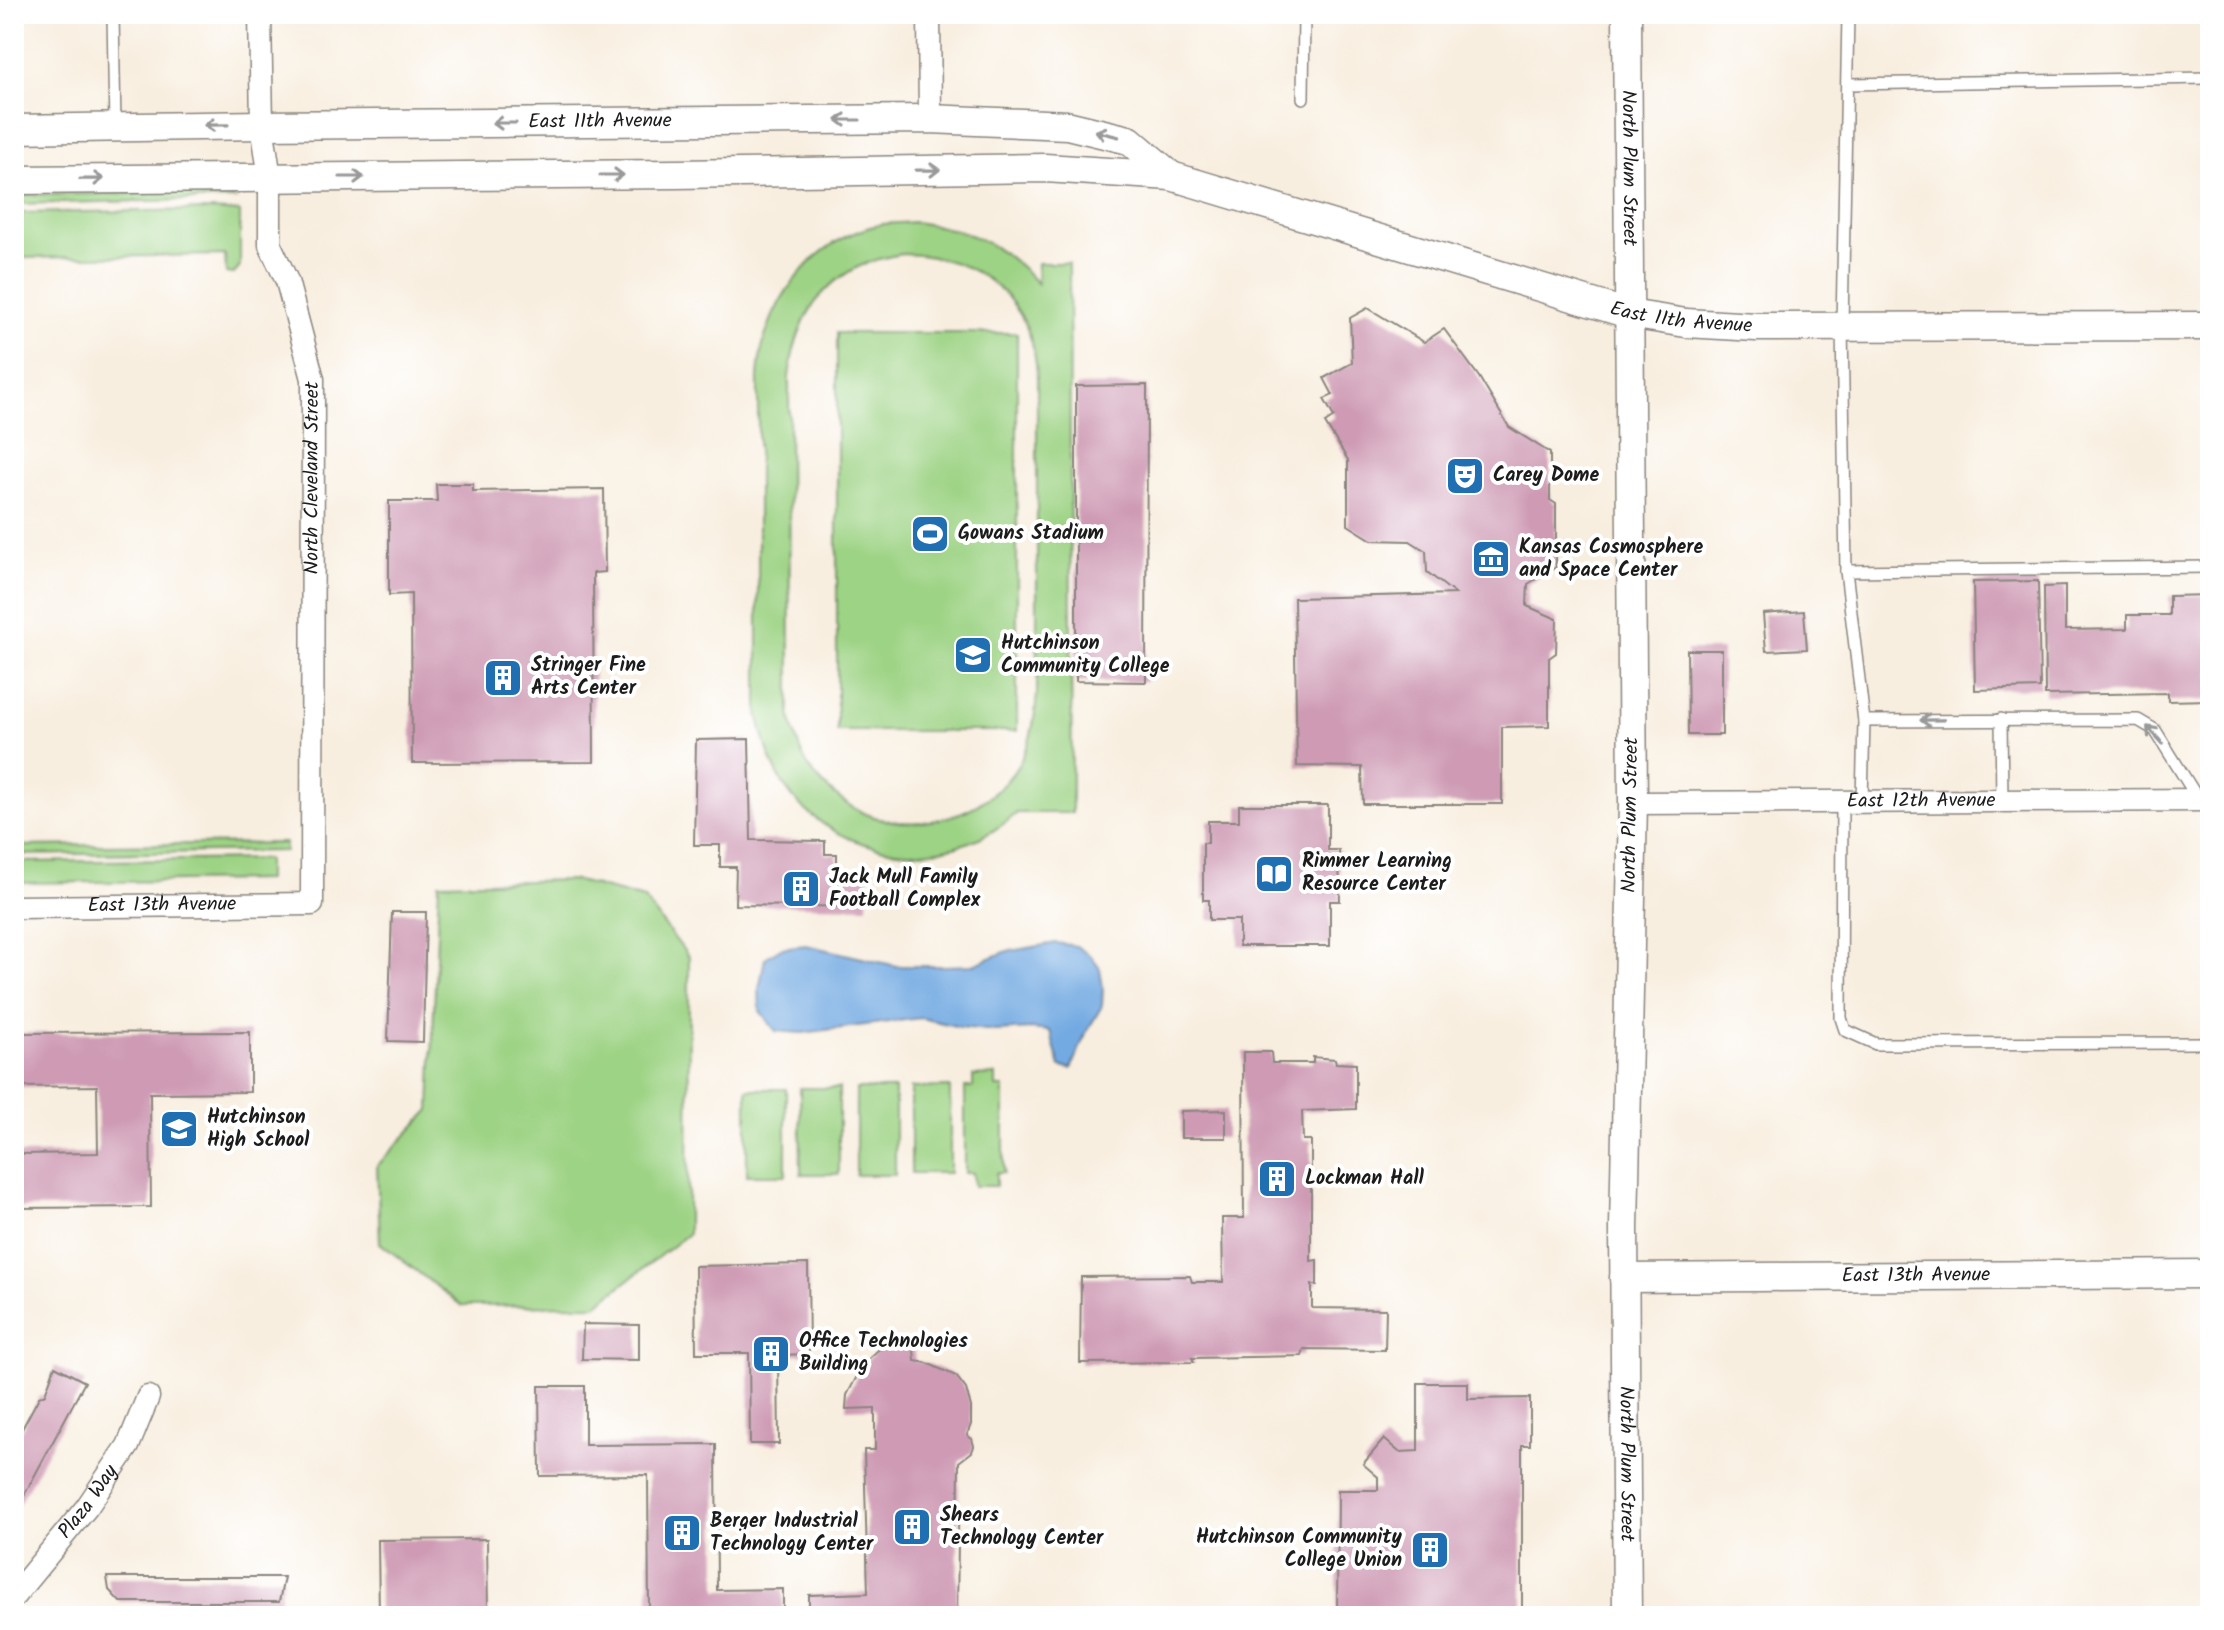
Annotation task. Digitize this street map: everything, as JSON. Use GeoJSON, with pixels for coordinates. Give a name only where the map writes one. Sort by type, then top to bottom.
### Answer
{"type":"FeatureCollection","features":[{"type":"Feature","properties":{"kind":"street","name":"North Cleveland Street"},"geometry":{"type":"LineString","coordinates":[[260,14],[262,125],[270,178],[270,245],[287,281],[313,379],[312,904]]}},
{"type":"Feature","properties":{"kind":"street"},"geometry":{"type":"LineString","coordinates":[[929,14],[930,119]]}},
{"type":"Feature","properties":{"kind":"street","name":"North Plum Street"},"geometry":{"type":"LineString","coordinates":[[1627,14],[1633,803],[1624,1278],[1627,1616]]}},
{"type":"Feature","properties":{"kind":"street","name":"East 11th Avenue"},"geometry":{"type":"LineString","coordinates":[[14,129],[930,119],[1067,125],[1129,140],[1171,176]]}},
{"type":"Feature","properties":{"kind":"street","name":"East 11th Avenue"},"geometry":{"type":"LineString","coordinates":[[14,180],[1045,168],[1171,176],[1629,314],[1686,323],[1756,327],[2210,326]]}},
{"type":"Feature","properties":{"kind":"street","name":"East 12th Avenue"},"geometry":{"type":"LineString","coordinates":[[1633,803],[2204,800]]}},
{"type":"Feature","properties":{"kind":"street","name":"East 13th Avenue"},"geometry":{"type":"LineString","coordinates":[[14,907],[312,904]]}},
{"type":"Feature","properties":{"kind":"street","name":"East 13th Avenue"},"geometry":{"type":"LineString","coordinates":[[1624,1278],[2210,1274]]}},
{"type":"Feature","properties":{"kind":"street","name":"Plaza Way"},"geometry":{"type":"LineString","coordinates":[[14,1596],[87,1507],[128,1446],[148,1397]]}},
{"type":"Feature","properties":{"kind":"lane"},"geometry":{"type":"LineString","coordinates":[[113,14],[115,127]]}},
{"type":"Feature","properties":{"kind":"lane"},"geometry":{"type":"LineString","coordinates":[[1303,98],[1304,14]]}},
{"type":"Feature","properties":{"kind":"lane"},"geometry":{"type":"LineString","coordinates":[[1848,14],[1842,326],[1846,571],[1864,721],[1852,801],[1841,1018],[1845,1030],[1876,1044],[2210,1043]]}},
{"type":"Feature","properties":{"kind":"lane"},"geometry":{"type":"LineString","coordinates":[[1849,84],[2210,78]]}},
{"type":"Feature","properties":{"kind":"lane"},"geometry":{"type":"LineString","coordinates":[[1846,571],[2210,567]]}},
{"type":"Feature","properties":{"kind":"lane"},"geometry":{"type":"LineString","coordinates":[[2001,719],[2002,801]]}},
{"type":"Feature","properties":{"kind":"lane"},"geometry":{"type":"LineString","coordinates":[[1864,721],[2138,720],[2155,730],[2204,800]]}},
{"type":"Feature","properties":{"kind":"green space"},"geometry":{"type":"Polygon","coordinates":[[[218,192],[235,199],[14,204],[14,195],[218,192]]]}},
{"type":"Feature","properties":{"kind":"green space"},"geometry":{"type":"Polygon","coordinates":[[[240,212],[240,267],[234,274],[226,273],[225,255],[14,258],[14,213],[240,212]]]}},
{"type":"Feature","properties":{"kind":"green space"},"geometry":{"type":"Polygon","coordinates":[[[914,222],[951,229],[982,240],[1010,258],[1037,283],[1038,263],[1069,263],[1072,813],[1017,813],[992,831],[965,844],[908,852],[879,848],[851,839],[825,825],[792,797],[768,751],[758,713],[758,378],[761,352],[780,302],[813,260],[857,231],[883,224],[914,222]],[[903,254],[878,259],[838,279],[810,310],[800,330],[789,377],[790,715],[794,730],[808,767],[837,796],[866,814],[911,822],[957,814],[978,805],[996,791],[1012,774],[1027,747],[1037,694],[1037,379],[1034,351],[1026,326],[1014,305],[998,287],[956,263],[903,254]]]}},
{"type":"Feature","properties":{"kind":"green space"},"geometry":{"type":"Polygon","coordinates":[[[837,333],[1017,333],[1017,731],[837,731],[837,333]]]}},
{"type":"Feature","properties":{"kind":"green space"},"geometry":{"type":"Polygon","coordinates":[[[285,843],[285,851],[14,855],[14,846],[285,843]]]}},
{"type":"Feature","properties":{"kind":"green space"},"geometry":{"type":"Polygon","coordinates":[[[267,859],[267,880],[17,883],[17,862],[267,859]]]}},
{"type":"Feature","properties":{"kind":"green space"},"geometry":{"type":"Polygon","coordinates":[[[574,880],[644,899],[689,957],[688,1234],[596,1305],[462,1306],[380,1243],[377,1166],[430,1110],[439,883],[574,880]]]}},
{"type":"Feature","properties":{"kind":"green space"},"geometry":{"type":"Polygon","coordinates":[[[996,1075],[996,1087],[1004,1087],[1004,1173],[996,1173],[996,1186],[974,1186],[973,1173],[965,1173],[965,1087],[973,1087],[973,1076],[996,1075]]]}},
{"type":"Feature","properties":{"kind":"green space"},"geometry":{"type":"Polygon","coordinates":[[[950,1087],[950,1173],[911,1173],[911,1088],[950,1087]]]}},
{"type":"Feature","properties":{"kind":"green space"},"geometry":{"type":"Polygon","coordinates":[[[800,1088],[839,1088],[839,1174],[801,1174],[800,1088]]]}},
{"type":"Feature","properties":{"kind":"green space"},"geometry":{"type":"Polygon","coordinates":[[[747,1089],[786,1089],[786,1175],[747,1175],[747,1089]]]}},
{"type":"Feature","properties":{"kind":"green space"},"geometry":{"type":"Polygon","coordinates":[[[856,1089],[895,1089],[895,1175],[856,1175],[856,1089]]]}},
{"type":"Feature","properties":{"kind":"water"},"geometry":{"type":"Polygon","coordinates":[[[1056,943],[1076,946],[1091,956],[1100,969],[1103,988],[1102,1006],[1086,1033],[1071,1069],[1060,1067],[1050,1031],[995,1031],[921,1018],[802,1033],[776,1031],[760,1011],[759,989],[765,958],[781,948],[806,945],[897,966],[944,966],[973,965],[1005,952],[1056,943]]]}},
{"type":"Feature","properties":{"kind":"building","name":"Kansas Cosmosphere and Space Center"},"geometry":{"type":"Polygon","coordinates":[[[1368,308],[1424,342],[1444,329],[1479,377],[1509,427],[1550,453],[1550,500],[1556,504],[1556,567],[1528,584],[1527,606],[1557,619],[1556,653],[1549,658],[1549,726],[1502,727],[1502,804],[1363,804],[1362,767],[1297,766],[1294,598],[1455,594],[1427,572],[1426,551],[1410,541],[1372,540],[1348,525],[1348,460],[1325,423],[1334,417],[1324,399],[1333,395],[1324,378],[1352,363],[1350,318],[1368,308]]]}},
{"type":"Feature","properties":{"kind":"building"},"geometry":{"type":"Polygon","coordinates":[[[1147,385],[1146,682],[1076,681],[1076,386],[1147,385]]]}},
{"type":"Feature","properties":{"kind":"building","name":"Stringer Fine Arts Center"},"geometry":{"type":"Polygon","coordinates":[[[436,484],[473,484],[473,491],[604,489],[605,572],[593,573],[594,762],[412,763],[411,594],[389,595],[389,501],[437,501],[436,484]]]}},
{"type":"Feature","properties":{"kind":"building"},"geometry":{"type":"Polygon","coordinates":[[[2038,581],[2040,688],[1975,690],[1973,582],[2038,581]]]}},
{"type":"Feature","properties":{"kind":"building"},"geometry":{"type":"Polygon","coordinates":[[[2065,586],[2065,630],[2127,629],[2127,615],[2169,615],[2169,596],[2210,595],[2210,700],[2168,701],[2168,693],[2045,695],[2044,587],[2065,586]]]}},
{"type":"Feature","properties":{"kind":"building"},"geometry":{"type":"Polygon","coordinates":[[[1804,611],[1807,649],[1766,651],[1763,614],[1804,611]]]}},
{"type":"Feature","properties":{"kind":"building"},"geometry":{"type":"Polygon","coordinates":[[[1687,650],[1722,650],[1722,735],[1688,735],[1687,650]]]}},
{"type":"Feature","properties":{"kind":"building"},"geometry":{"type":"Polygon","coordinates":[[[749,739],[751,840],[825,841],[825,854],[837,854],[837,872],[868,872],[867,907],[735,905],[736,867],[720,867],[720,845],[694,845],[696,740],[749,739]]]}},
{"type":"Feature","properties":{"kind":"building","name":"Rimmer Learning Resource Center"},"geometry":{"type":"Polygon","coordinates":[[[1239,805],[1328,805],[1328,850],[1339,850],[1340,901],[1330,901],[1330,946],[1239,946],[1239,920],[1209,920],[1209,900],[1203,900],[1203,843],[1208,843],[1208,821],[1239,821],[1239,805]]]}},
{"type":"Feature","properties":{"kind":"building"},"geometry":{"type":"Polygon","coordinates":[[[392,912],[426,912],[423,1042],[388,1041],[392,912]]]}},
{"type":"Feature","properties":{"kind":"building"},"geometry":{"type":"Polygon","coordinates":[[[250,1032],[250,1092],[150,1093],[151,1207],[14,1208],[14,1154],[98,1153],[97,1086],[14,1087],[14,1033],[250,1032]]]}},
{"type":"Feature","properties":{"kind":"building","name":"Lockman Hall"},"geometry":{"type":"Polygon","coordinates":[[[1243,1052],[1271,1052],[1272,1063],[1313,1063],[1313,1057],[1356,1064],[1356,1109],[1302,1111],[1303,1140],[1311,1140],[1311,1261],[1317,1260],[1317,1285],[1312,1285],[1312,1308],[1386,1309],[1385,1350],[1304,1349],[1302,1356],[1192,1358],[1194,1362],[1080,1363],[1081,1277],[1190,1276],[1192,1282],[1223,1282],[1222,1218],[1244,1218],[1243,1052]]]}},
{"type":"Feature","properties":{"kind":"building"},"geometry":{"type":"Polygon","coordinates":[[[1226,1110],[1226,1138],[1181,1138],[1181,1111],[1226,1110]]]}},
{"type":"Feature","properties":{"kind":"building","name":"Office Technologies Building"},"geometry":{"type":"Polygon","coordinates":[[[808,1264],[809,1354],[778,1355],[779,1444],[750,1444],[749,1353],[696,1353],[695,1266],[808,1264]]]}},
{"type":"Feature","properties":{"kind":"building"},"geometry":{"type":"Polygon","coordinates":[[[583,1324],[639,1325],[639,1360],[582,1359],[583,1324]]]}},
{"type":"Feature","properties":{"kind":"building","name":"Shears Technology Center"},"geometry":{"type":"Polygon","coordinates":[[[913,1339],[915,1361],[956,1376],[966,1389],[971,1407],[971,1424],[967,1435],[974,1446],[972,1452],[959,1462],[957,1616],[809,1616],[809,1595],[868,1593],[864,1450],[875,1450],[875,1408],[846,1409],[847,1395],[864,1363],[878,1350],[892,1343],[913,1339]]]}},
{"type":"Feature","properties":{"kind":"building"},"geometry":{"type":"Polygon","coordinates":[[[55,1366],[85,1382],[14,1514],[14,1444],[39,1397],[45,1394],[55,1366]]]}},
{"type":"Feature","properties":{"kind":"building","name":"Hutchinson Community College Union"},"geometry":{"type":"Polygon","coordinates":[[[1418,1383],[1468,1383],[1468,1399],[1530,1398],[1530,1445],[1522,1445],[1522,1616],[1452,1616],[1452,1610],[1432,1610],[1432,1616],[1337,1616],[1338,1490],[1378,1490],[1378,1477],[1363,1464],[1384,1439],[1399,1452],[1418,1451],[1418,1383]]]}},
{"type":"Feature","properties":{"kind":"building","name":"Berger Industrial Technology Center"},"geometry":{"type":"Polygon","coordinates":[[[539,1386],[585,1386],[585,1445],[716,1444],[717,1590],[783,1589],[783,1616],[649,1616],[648,1475],[540,1476],[539,1386]]]}},
{"type":"Feature","properties":{"kind":"building"},"geometry":{"type":"Polygon","coordinates":[[[487,1539],[488,1616],[379,1616],[378,1540],[487,1539]]]}},
{"type":"Feature","properties":{"kind":"building"},"geometry":{"type":"Polygon","coordinates":[[[107,1577],[284,1577],[279,1602],[120,1602],[109,1590],[107,1577]]]}},
{"type":"Feature","properties":{"kind":"place","name":"Carey Dome"},"geometry":{"type":"Point","coordinates":[1465,476]}},
{"type":"Feature","properties":{"kind":"place","name":"Gowans Stadium"},"geometry":{"type":"Point","coordinates":[930,534]}},
{"type":"Feature","properties":{"kind":"place","name":"Kansas Cosmosphere and Space Center"},"geometry":{"type":"Point","coordinates":[1491,559]}},
{"type":"Feature","properties":{"kind":"place","name":"Hutchinson Community College"},"geometry":{"type":"Point","coordinates":[973,655]}},
{"type":"Feature","properties":{"kind":"place","name":"Stringer Fine Arts Center"},"geometry":{"type":"Point","coordinates":[503,678]}},
{"type":"Feature","properties":{"kind":"place","name":"Rimmer Learning Resource Center"},"geometry":{"type":"Point","coordinates":[1274,874]}},
{"type":"Feature","properties":{"kind":"place","name":"Jack Mull Family Football Complex"},"geometry":{"type":"Point","coordinates":[801,889]}},
{"type":"Feature","properties":{"kind":"place","name":"Hutchinson High School"},"geometry":{"type":"Point","coordinates":[179,1129]}},
{"type":"Feature","properties":{"kind":"place","name":"Lockman Hall"},"geometry":{"type":"Point","coordinates":[1277,1179]}},
{"type":"Feature","properties":{"kind":"place","name":"Office Technologies Building"},"geometry":{"type":"Point","coordinates":[771,1354]}},
{"type":"Feature","properties":{"kind":"place","name":"Shears Technology Center"},"geometry":{"type":"Point","coordinates":[912,1527]}},
{"type":"Feature","properties":{"kind":"place","name":"Berger Industrial Technology Center"},"geometry":{"type":"Point","coordinates":[682,1533]}},
{"type":"Feature","properties":{"kind":"place","name":"Hutchinson Community College Union"},"geometry":{"type":"Point","coordinates":[1430,1550]}}]}
